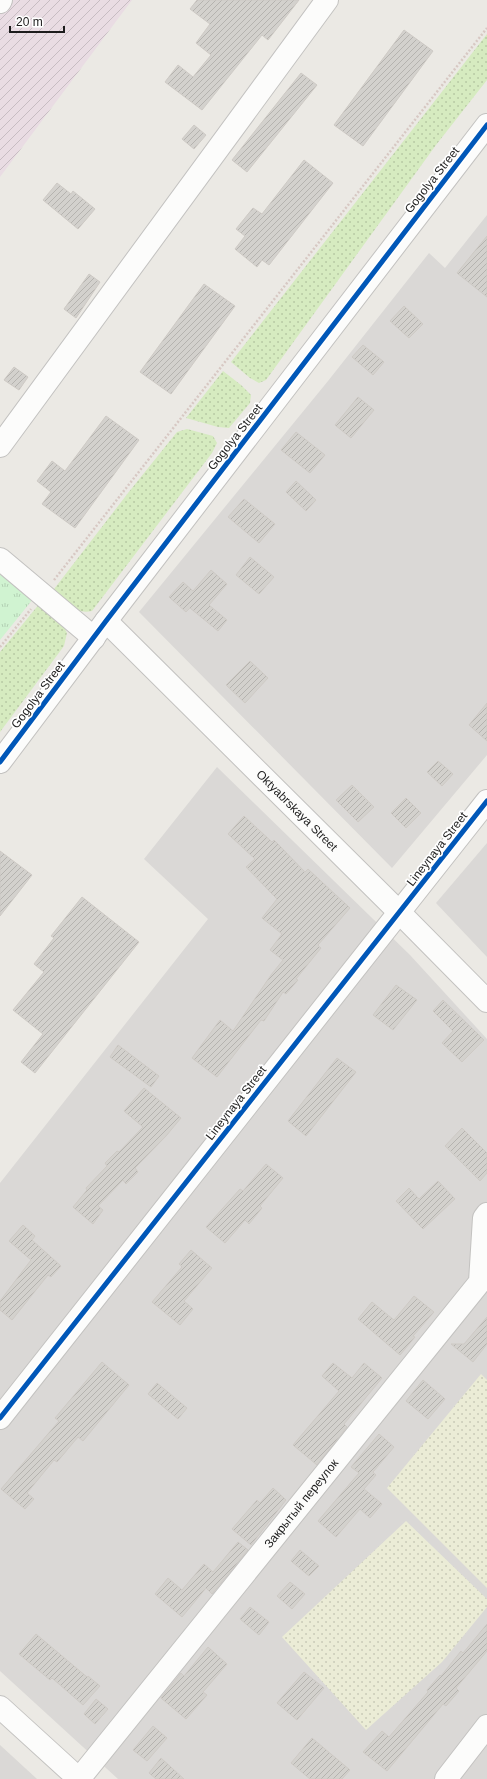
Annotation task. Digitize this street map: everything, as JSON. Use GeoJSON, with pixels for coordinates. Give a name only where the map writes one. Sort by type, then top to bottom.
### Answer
{"type":"FeatureCollection","features":[{"type":"Feature","properties":{"kind":"street"},"geometry":{"type":"LineString","coordinates":[[0,446],[327,0]]}},
{"type":"Feature","properties":{"kind":"street","name":"Gogolya Street"},"geometry":{"type":"LineString","coordinates":[[0,762],[487,125]]}},
{"type":"Feature","properties":{"kind":"street","name":"Oktyabrskaya Street"},"geometry":{"type":"LineString","coordinates":[[0,559],[43,595],[100,630],[400,912],[487,1001]]}},
{"type":"Feature","properties":{"kind":"street","name":"Lineynaya Street"},"geometry":{"type":"LineString","coordinates":[[0,1418],[487,801]]}},
{"type":"Feature","properties":{"kind":"street","name":"Закрытый переулок"},"geometry":{"type":"LineString","coordinates":[[79,1779],[480,1282],[484,1218],[487,1214]]}},
{"type":"Feature","properties":{"kind":"street"},"geometry":{"type":"LineString","coordinates":[[0,1707],[79,1779]]}},
{"type":"Feature","properties":{"kind":"street"},"geometry":{"type":"LineString","coordinates":[[446,1779],[487,1726]]}},
{"type":"Feature","properties":{"kind":"path"},"geometry":{"type":"LineString","coordinates":[[0,647],[43,595],[487,28]]}},
{"type":"Feature","properties":{"kind":"shaded area"},"geometry":{"type":"Polygon","coordinates":[[[0,0],[132,0],[0,177],[0,0]]]}},
{"type":"Feature","properties":{"kind":"shaded area"},"geometry":{"type":"Polygon","coordinates":[[[487,215],[487,755],[392,868],[139,612],[328,381],[429,253],[445,268],[487,215]]]}},
{"type":"Feature","properties":{"kind":"shaded area"},"geometry":{"type":"Polygon","coordinates":[[[217,767],[410,955],[487,1039],[487,1779],[118,1779],[0,1671],[0,1183],[208,919],[144,859],[217,767]]]}},
{"type":"Feature","properties":{"kind":"shaded area"},"geometry":{"type":"Polygon","coordinates":[[[487,843],[487,957],[436,903],[487,843]]]}},
{"type":"Feature","properties":{"kind":"shaded area"},"geometry":{"type":"Polygon","coordinates":[[[0,1745],[37,1779],[0,1779],[0,1745]]]}},
{"type":"Feature","properties":{"kind":"green space"},"geometry":{"type":"Polygon","coordinates":[[[487,34],[487,80],[436,145],[266,380],[259,383],[250,378],[231,362],[487,34]]]}},
{"type":"Feature","properties":{"kind":"green space"},"geometry":{"type":"Polygon","coordinates":[[[223,371],[251,395],[250,403],[229,428],[218,427],[186,418],[223,371]]]}},
{"type":"Feature","properties":{"kind":"green space"},"geometry":{"type":"Polygon","coordinates":[[[187,429],[213,436],[217,443],[212,453],[92,611],[81,611],[65,604],[51,593],[177,432],[187,429]]]}},
{"type":"Feature","properties":{"kind":"green space"},"geometry":{"type":"Polygon","coordinates":[[[0,574],[33,599],[0,640],[0,574]]]}},
{"type":"Feature","properties":{"kind":"green space"},"geometry":{"type":"Polygon","coordinates":[[[40,603],[60,620],[67,633],[64,646],[0,732],[0,652],[40,603]]]}},
{"type":"Feature","properties":{"kind":"green space"},"geometry":{"type":"Polygon","coordinates":[[[481,1374],[487,1380],[487,1588],[387,1488],[481,1374]]]}},
{"type":"Feature","properties":{"kind":"green space"},"geometry":{"type":"Polygon","coordinates":[[[406,1521],[487,1599],[487,1607],[442,1662],[366,1730],[282,1637],[406,1521]]]}},
{"type":"Feature","properties":{"kind":"building"},"geometry":{"type":"Polygon","coordinates":[[[197,0],[299,0],[268,40],[262,35],[202,110],[165,82],[178,65],[193,77],[211,55],[196,43],[210,24],[190,9],[197,0]]]}},
{"type":"Feature","properties":{"kind":"building"},"geometry":{"type":"Polygon","coordinates":[[[404,30],[433,51],[363,146],[334,125],[404,30]]]}},
{"type":"Feature","properties":{"kind":"building"},"geometry":{"type":"Polygon","coordinates":[[[301,73],[317,85],[247,172],[232,160],[301,73]]]}},
{"type":"Feature","properties":{"kind":"building"},"geometry":{"type":"Polygon","coordinates":[[[194,125],[206,135],[194,149],[182,139],[194,125]]]}},
{"type":"Feature","properties":{"kind":"building"},"geometry":{"type":"Polygon","coordinates":[[[304,160],[333,183],[269,265],[262,260],[257,267],[235,249],[245,236],[236,229],[253,208],[262,214],[304,160]]]}},
{"type":"Feature","properties":{"kind":"building"},"geometry":{"type":"Polygon","coordinates":[[[57,183],[71,194],[73,191],[95,209],[78,229],[43,200],[57,183]]]}},
{"type":"Feature","properties":{"kind":"building"},"geometry":{"type":"Polygon","coordinates":[[[487,236],[487,297],[457,273],[487,236]]]}},
{"type":"Feature","properties":{"kind":"building"},"geometry":{"type":"Polygon","coordinates":[[[89,274],[100,282],[76,318],[64,309],[89,274]]]}},
{"type":"Feature","properties":{"kind":"building"},"geometry":{"type":"Polygon","coordinates":[[[204,284],[235,306],[171,394],[140,372],[204,284]]]}},
{"type":"Feature","properties":{"kind":"building"},"geometry":{"type":"Polygon","coordinates":[[[404,306],[423,324],[409,338],[390,321],[404,306]]]}},
{"type":"Feature","properties":{"kind":"building"},"geometry":{"type":"Polygon","coordinates":[[[363,345],[384,362],[373,375],[352,357],[363,345]]]}},
{"type":"Feature","properties":{"kind":"building"},"geometry":{"type":"Polygon","coordinates":[[[14,367],[28,377],[19,390],[4,380],[14,367]]]}},
{"type":"Feature","properties":{"kind":"building"},"geometry":{"type":"Polygon","coordinates":[[[358,397],[374,410],[351,438],[335,425],[358,397]]]}},
{"type":"Feature","properties":{"kind":"building"},"geometry":{"type":"Polygon","coordinates":[[[106,416],[139,440],[75,528],[42,504],[51,492],[37,481],[52,461],[65,471],[106,416]]]}},
{"type":"Feature","properties":{"kind":"building"},"geometry":{"type":"Polygon","coordinates":[[[296,432],[325,455],[310,473],[281,450],[296,432]]]}},
{"type":"Feature","properties":{"kind":"building"},"geometry":{"type":"Polygon","coordinates":[[[296,481],[316,500],[306,511],[286,492],[296,481]]]}},
{"type":"Feature","properties":{"kind":"building"},"geometry":{"type":"Polygon","coordinates":[[[244,499],[275,524],[259,543],[228,517],[244,499]]]}},
{"type":"Feature","properties":{"kind":"building"},"geometry":{"type":"Polygon","coordinates":[[[250,557],[274,577],[259,594],[236,575],[250,557]]]}},
{"type":"Feature","properties":{"kind":"building"},"geometry":{"type":"Polygon","coordinates":[[[211,570],[227,584],[209,605],[227,620],[218,631],[190,608],[186,612],[169,597],[183,582],[193,591],[211,570]]]}},
{"type":"Feature","properties":{"kind":"building"},"geometry":{"type":"Polygon","coordinates":[[[250,661],[268,678],[245,703],[226,685],[250,661]]]}},
{"type":"Feature","properties":{"kind":"building"},"geometry":{"type":"Polygon","coordinates":[[[487,703],[487,741],[469,725],[487,703]]]}},
{"type":"Feature","properties":{"kind":"building"},"geometry":{"type":"Polygon","coordinates":[[[438,761],[453,774],[442,786],[427,772],[438,761]]]}},
{"type":"Feature","properties":{"kind":"building"},"geometry":{"type":"Polygon","coordinates":[[[352,785],[374,807],[358,822],[336,800],[352,785]]]}},
{"type":"Feature","properties":{"kind":"building"},"geometry":{"type":"Polygon","coordinates":[[[406,798],[421,813],[406,828],[391,813],[406,798]]]}},
{"type":"Feature","properties":{"kind":"building"},"geometry":{"type":"Polygon","coordinates":[[[244,816],[272,842],[274,840],[305,872],[308,869],[350,908],[318,945],[321,948],[296,979],[298,980],[286,994],[283,992],[264,1021],[261,1020],[217,1077],[192,1058],[220,1020],[233,1031],[283,960],[270,950],[282,934],[262,918],[277,899],[246,867],[255,859],[228,834],[244,816]]]}},
{"type":"Feature","properties":{"kind":"building"},"geometry":{"type":"Polygon","coordinates":[[[0,851],[32,875],[0,916],[0,851]]]}},
{"type":"Feature","properties":{"kind":"building"},"geometry":{"type":"Polygon","coordinates":[[[82,897],[139,942],[35,1073],[21,1062],[43,1034],[13,1010],[44,972],[34,964],[54,938],[51,936],[82,897]]]}},
{"type":"Feature","properties":{"kind":"building"},"geometry":{"type":"Polygon","coordinates":[[[396,985],[417,1000],[393,1030],[373,1015],[396,985]]]}},
{"type":"Feature","properties":{"kind":"building"},"geometry":{"type":"Polygon","coordinates":[[[443,1000],[484,1040],[462,1062],[442,1043],[453,1031],[433,1011],[443,1000]]]}},
{"type":"Feature","properties":{"kind":"building"},"geometry":{"type":"Polygon","coordinates":[[[118,1045],[159,1076],[151,1087],[110,1057],[118,1045]]]}},
{"type":"Feature","properties":{"kind":"building"},"geometry":{"type":"Polygon","coordinates":[[[337,1058],[356,1072],[306,1136],[288,1121],[337,1058]]]}},
{"type":"Feature","properties":{"kind":"building"},"geometry":{"type":"Polygon","coordinates":[[[144,1088],[181,1118],[135,1168],[138,1172],[126,1184],[123,1180],[98,1206],[103,1210],[93,1224],[73,1207],[87,1190],[86,1188],[107,1166],[105,1163],[117,1151],[119,1152],[143,1127],[124,1111],[144,1088]]]}},
{"type":"Feature","properties":{"kind":"building"},"geometry":{"type":"Polygon","coordinates":[[[462,1128],[487,1153],[487,1173],[480,1181],[445,1146],[462,1128]]]}},
{"type":"Feature","properties":{"kind":"building"},"geometry":{"type":"Polygon","coordinates":[[[266,1164],[283,1178],[260,1206],[262,1208],[249,1224],[245,1220],[225,1243],[206,1227],[240,1189],[243,1191],[266,1164]]]}},
{"type":"Feature","properties":{"kind":"building"},"geometry":{"type":"Polygon","coordinates":[[[438,1181],[455,1199],[423,1229],[396,1201],[409,1188],[419,1199],[438,1181]]]}},
{"type":"Feature","properties":{"kind":"building"},"geometry":{"type":"Polygon","coordinates":[[[23,1225],[35,1236],[32,1240],[61,1266],[51,1277],[48,1275],[12,1320],[0,1310],[0,1301],[31,1260],[9,1241],[23,1225]]]}},
{"type":"Feature","properties":{"kind":"building"},"geometry":{"type":"Polygon","coordinates":[[[191,1250],[212,1268],[184,1301],[193,1309],[180,1325],[152,1302],[182,1267],[179,1264],[191,1250]]]}},
{"type":"Feature","properties":{"kind":"building"},"geometry":{"type":"Polygon","coordinates":[[[414,1296],[434,1312],[413,1336],[415,1337],[400,1355],[358,1319],[372,1302],[394,1320],[414,1296]]]}},
{"type":"Feature","properties":{"kind":"building"},"geometry":{"type":"Polygon","coordinates":[[[487,1317],[487,1344],[473,1362],[451,1344],[464,1344],[487,1317]]]}},
{"type":"Feature","properties":{"kind":"building"},"geometry":{"type":"Polygon","coordinates":[[[102,1362],[129,1385],[83,1441],[78,1437],[57,1462],[54,1460],[27,1493],[34,1499],[25,1509],[1,1489],[59,1421],[55,1418],[102,1362]]]}},
{"type":"Feature","properties":{"kind":"building"},"geometry":{"type":"Polygon","coordinates":[[[333,1363],[352,1378],[364,1363],[382,1378],[344,1424],[347,1427],[317,1465],[293,1445],[339,1391],[322,1376],[333,1363]]]}},
{"type":"Feature","properties":{"kind":"building"},"geometry":{"type":"Polygon","coordinates":[[[423,1380],[445,1399],[428,1419],[406,1401],[423,1380]]]}},
{"type":"Feature","properties":{"kind":"building"},"geometry":{"type":"Polygon","coordinates":[[[157,1383],[187,1408],[178,1419],[148,1394],[157,1383]]]}},
{"type":"Feature","properties":{"kind":"building"},"geometry":{"type":"Polygon","coordinates":[[[379,1434],[394,1447],[373,1472],[376,1475],[364,1489],[382,1504],[370,1518],[360,1509],[336,1537],[318,1521],[359,1473],[351,1467],[379,1434]]]}},
{"type":"Feature","properties":{"kind":"building"},"geometry":{"type":"Polygon","coordinates":[[[273,1488],[286,1500],[251,1545],[232,1529],[257,1500],[260,1503],[273,1488]]]}},
{"type":"Feature","properties":{"kind":"building"},"geometry":{"type":"Polygon","coordinates":[[[238,1542],[248,1550],[212,1594],[206,1588],[182,1617],[155,1594],[168,1578],[182,1590],[204,1564],[213,1572],[238,1542]]]}},
{"type":"Feature","properties":{"kind":"building"},"geometry":{"type":"Polygon","coordinates":[[[300,1550],[319,1566],[309,1576],[291,1561],[300,1550]]]}},
{"type":"Feature","properties":{"kind":"building"},"geometry":{"type":"Polygon","coordinates":[[[290,1582],[305,1594],[292,1609],[277,1596],[290,1582]]]}},
{"type":"Feature","properties":{"kind":"building"},"geometry":{"type":"Polygon","coordinates":[[[250,1607],[269,1622],[259,1635],[240,1619],[250,1607]]]}},
{"type":"Feature","properties":{"kind":"building"},"geometry":{"type":"Polygon","coordinates":[[[487,1624],[487,1651],[456,1688],[459,1691],[446,1706],[443,1704],[387,1771],[363,1752],[382,1731],[389,1737],[428,1692],[427,1690],[440,1675],[441,1676],[461,1651],[463,1653],[487,1624]]]}},
{"type":"Feature","properties":{"kind":"building"},"geometry":{"type":"Polygon","coordinates":[[[36,1634],[87,1677],[88,1676],[100,1686],[83,1705],[52,1678],[50,1680],[19,1654],[36,1634]]]}},
{"type":"Feature","properties":{"kind":"building"},"geometry":{"type":"Polygon","coordinates":[[[208,1647],[227,1664],[203,1692],[207,1695],[186,1719],[161,1698],[181,1673],[184,1676],[208,1647]]]}},
{"type":"Feature","properties":{"kind":"building"},"geometry":{"type":"Polygon","coordinates":[[[304,1672],[324,1688],[297,1720],[277,1703],[304,1672]]]}},
{"type":"Feature","properties":{"kind":"building"},"geometry":{"type":"Polygon","coordinates":[[[96,1699],[108,1709],[95,1724],[84,1714],[96,1699]]]}},
{"type":"Feature","properties":{"kind":"building"},"geometry":{"type":"Polygon","coordinates":[[[153,1726],[167,1738],[147,1761],[133,1750],[153,1726]]]}},
{"type":"Feature","properties":{"kind":"building"},"geometry":{"type":"Polygon","coordinates":[[[312,1738],[350,1770],[342,1779],[310,1779],[291,1763],[312,1738]]]}},
{"type":"Feature","properties":{"kind":"building"},"geometry":{"type":"Polygon","coordinates":[[[161,1758],[184,1779],[156,1779],[149,1773],[161,1758]]]}},
{"type":"Feature","properties":{"kind":"cycle path"},"geometry":{"type":"LineString","coordinates":[[0,762],[106,621],[487,125]]}},
{"type":"Feature","properties":{"kind":"cycle path"},"geometry":{"type":"LineString","coordinates":[[0,1418],[487,801]]}}]}
